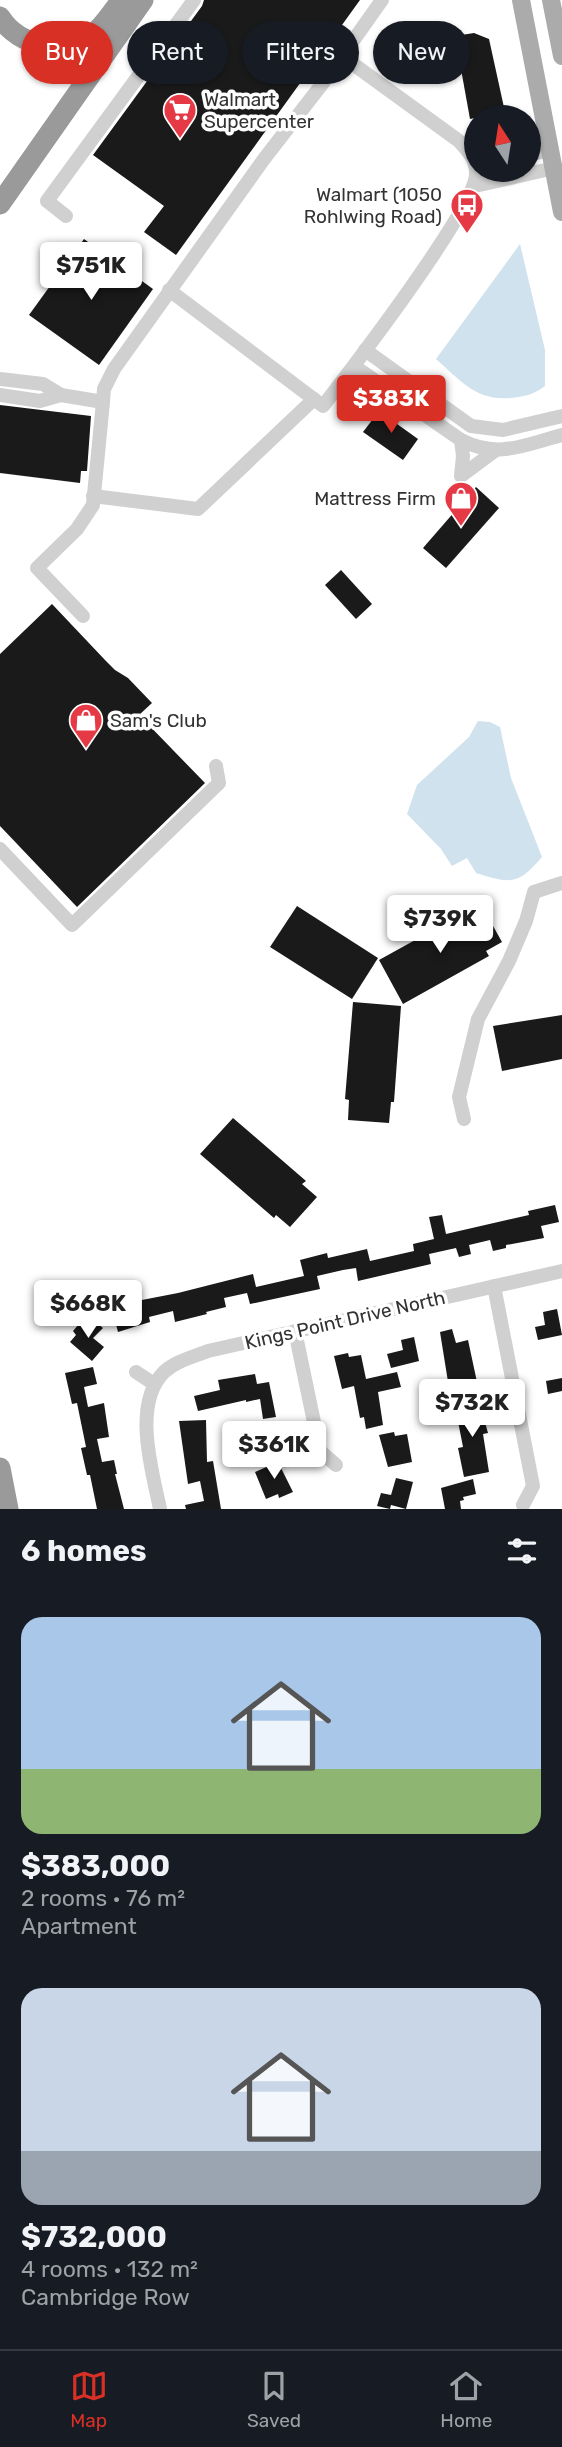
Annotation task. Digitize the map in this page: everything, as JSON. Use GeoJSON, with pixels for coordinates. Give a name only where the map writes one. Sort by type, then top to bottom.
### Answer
{"type":"FeatureCollection","features":[{"type":"Feature","properties":{"kind":"highway"},"geometry":{"type":"LineString","coordinates":[[0,17],[12,30],[33,43],[56,46],[94,34],[122,0]]}},
{"type":"Feature","properties":{"kind":"highway"},"geometry":{"type":"LineString","coordinates":[[0,204],[143,0]]}},
{"type":"Feature","properties":{"kind":"highway"},"geometry":{"type":"LineString","coordinates":[[0,1468],[8,1509]]}},
{"type":"Feature","properties":{"kind":"main road"},"geometry":{"type":"LineString","coordinates":[[521,0],[562,212]]}},
{"type":"Feature","properties":{"kind":"main road"},"geometry":{"type":"LineString","coordinates":[[556,13],[562,56]]}},
{"type":"Feature","properties":{"kind":"street"},"geometry":{"type":"LineString","coordinates":[[66,216],[47,201],[194,0]]}},
{"type":"Feature","properties":{"kind":"street"},"geometry":{"type":"LineString","coordinates":[[359,32],[382,0]]}},
{"type":"Feature","properties":{"kind":"street"},"geometry":{"type":"LineString","coordinates":[[359,68],[464,147]]}},
{"type":"Feature","properties":{"kind":"street"},"geometry":{"type":"LineString","coordinates":[[83,616],[37,568],[77,528],[93,505],[104,389],[114,369],[169,290],[321,84]]}},
{"type":"Feature","properties":{"kind":"street"},"geometry":{"type":"LineString","coordinates":[[541,157],[552,159]]}},
{"type":"Feature","properties":{"kind":"street"},"geometry":{"type":"LineString","coordinates":[[475,186],[552,159]]}},
{"type":"Feature","properties":{"kind":"street"},"geometry":{"type":"LineString","coordinates":[[169,290],[323,406],[459,216],[476,182]]}},
{"type":"Feature","properties":{"kind":"street"},"geometry":{"type":"LineString","coordinates":[[365,350],[471,426],[503,430],[562,416]]}},
{"type":"Feature","properties":{"kind":"street"},"geometry":{"type":"LineString","coordinates":[[354,366],[478,449],[496,450],[562,436]]}},
{"type":"Feature","properties":{"kind":"street"},"geometry":{"type":"LineString","coordinates":[[0,379],[43,384],[61,395],[103,402]]}},
{"type":"Feature","properties":{"kind":"street"},"geometry":{"type":"LineString","coordinates":[[0,395],[40,401],[61,395]]}},
{"type":"Feature","properties":{"kind":"street"},"geometry":{"type":"LineString","coordinates":[[93,495],[198,509],[314,399]]}},
{"type":"Feature","properties":{"kind":"street"},"geometry":{"type":"LineString","coordinates":[[461,440],[461,476],[496,450]]}},
{"type":"Feature","properties":{"kind":"street"},"geometry":{"type":"LineString","coordinates":[[0,849],[72,925],[219,783],[216,766]]}},
{"type":"Feature","properties":{"kind":"street"},"geometry":{"type":"LineString","coordinates":[[464,1119],[459,1097],[478,1019],[509,961],[526,921],[534,892],[562,883]]}},
{"type":"Feature","properties":{"kind":"street","name":"Kings Point Drive North"},"geometry":{"type":"LineString","coordinates":[[153,1384],[166,1371],[182,1361],[208,1352],[562,1271]]}},
{"type":"Feature","properties":{"kind":"street"},"geometry":{"type":"LineString","coordinates":[[494,1286],[533,1486],[523,1505]]}},
{"type":"Feature","properties":{"kind":"street"},"geometry":{"type":"LineString","coordinates":[[295,1332],[320,1451],[336,1465]]}},
{"type":"Feature","properties":{"kind":"street"},"geometry":{"type":"LineString","coordinates":[[136,1372],[153,1384],[146,1435],[160,1509]]}},
{"type":"Feature","properties":{"kind":"water"},"geometry":{"type":"Polygon","coordinates":[[[520,244],[545,350],[545,386],[525,396],[498,398],[469,388],[436,359],[520,244]]]}},
{"type":"Feature","properties":{"kind":"water"},"geometry":{"type":"Polygon","coordinates":[[[478,721],[490,722],[500,727],[511,778],[542,857],[526,873],[513,880],[476,873],[467,858],[452,866],[441,849],[407,814],[417,785],[469,737],[478,721]]]}},
{"type":"Feature","properties":{"kind":"building","name":"Walmart Supercenter"},"geometry":{"type":"Polygon","coordinates":[[[204,0],[360,0],[345,21],[242,21],[242,84],[299,84],[176,255],[144,232],[164,206],[93,155],[145,84],[228,84],[228,21],[191,21],[204,0]]]}},
{"type":"Feature","properties":{"kind":"building"},"geometry":{"type":"Polygon","coordinates":[[[470,34],[489,39],[503,105],[467,105],[464,84],[470,84],[470,34]]]}},
{"type":"Feature","properties":{"kind":"building"},"geometry":{"type":"Polygon","coordinates":[[[84,239],[153,289],[99,365],[29,315],[84,239]]]}},
{"type":"Feature","properties":{"kind":"building"},"geometry":{"type":"Polygon","coordinates":[[[0,405],[91,416],[87,471],[81,471],[80,483],[0,473],[0,405]]]}},
{"type":"Feature","properties":{"kind":"building"},"geometry":{"type":"Polygon","coordinates":[[[379,411],[418,439],[403,460],[363,432],[379,411]]]}},
{"type":"Feature","properties":{"kind":"building","name":"Mattress Firm"},"geometry":{"type":"Polygon","coordinates":[[[476,487],[499,508],[446,568],[423,548],[476,487]]]}},
{"type":"Feature","properties":{"kind":"building"},"geometry":{"type":"Polygon","coordinates":[[[341,570],[372,604],[356,619],[325,585],[341,570]]]}},
{"type":"Feature","properties":{"kind":"building","name":"Sam's Club"},"geometry":{"type":"Polygon","coordinates":[[[52,604],[115,670],[128,678],[152,703],[139,715],[205,783],[77,907],[0,826],[0,654],[52,604]]]}},
{"type":"Feature","properties":{"kind":"building"},"geometry":{"type":"Polygon","coordinates":[[[297,906],[378,958],[352,999],[270,947],[297,906]]]}},
{"type":"Feature","properties":{"kind":"building"},"geometry":{"type":"Polygon","coordinates":[[[483,908],[502,942],[486,951],[489,956],[403,1004],[379,960],[464,913],[466,917],[483,908]]]}},
{"type":"Feature","properties":{"kind":"building"},"geometry":{"type":"Polygon","coordinates":[[[353,1002],[401,1006],[394,1102],[391,1102],[389,1123],[348,1120],[349,1100],[345,1099],[353,1002]]]}},
{"type":"Feature","properties":{"kind":"building"},"geometry":{"type":"Polygon","coordinates":[[[562,1015],[562,1059],[502,1071],[493,1026],[562,1015]]]}},
{"type":"Feature","properties":{"kind":"building"},"geometry":{"type":"Polygon","coordinates":[[[233,1118],[306,1181],[302,1184],[317,1197],[290,1227],[276,1215],[274,1218],[200,1154],[233,1118]]]}},
{"type":"Feature","properties":{"kind":"building"},"geometry":{"type":"Polygon","coordinates":[[[555,1205],[559,1222],[541,1226],[544,1238],[506,1245],[506,1248],[493,1251],[490,1240],[469,1245],[471,1254],[459,1257],[456,1248],[429,1254],[431,1264],[358,1281],[356,1268],[343,1270],[317,1276],[320,1289],[250,1304],[247,1293],[224,1298],[226,1307],[206,1312],[207,1314],[175,1322],[173,1311],[149,1317],[150,1322],[118,1332],[114,1317],[118,1317],[116,1305],[253,1274],[256,1287],[304,1276],[300,1260],[327,1253],[328,1258],[367,1249],[370,1261],[414,1251],[413,1244],[434,1239],[429,1217],[442,1215],[446,1234],[529,1215],[528,1211],[555,1205]]]}},
{"type":"Feature","properties":{"kind":"building"},"geometry":{"type":"Polygon","coordinates":[[[557,1309],[562,1335],[538,1340],[535,1327],[545,1325],[543,1312],[557,1309]]]}},
{"type":"Feature","properties":{"kind":"building"},"geometry":{"type":"Polygon","coordinates":[[[92,1319],[103,1328],[93,1338],[104,1347],[92,1361],[70,1342],[76,1335],[73,1331],[79,1324],[84,1328],[92,1319]]]}},
{"type":"Feature","properties":{"kind":"building"},"geometry":{"type":"Polygon","coordinates":[[[452,1329],[456,1343],[468,1340],[477,1382],[449,1388],[440,1332],[452,1329]]]}},
{"type":"Feature","properties":{"kind":"building"},"geometry":{"type":"Polygon","coordinates":[[[414,1337],[419,1361],[391,1368],[387,1354],[403,1350],[401,1340],[414,1337]]]}},
{"type":"Feature","properties":{"kind":"building"},"geometry":{"type":"Polygon","coordinates":[[[348,1353],[349,1357],[361,1355],[366,1379],[397,1372],[401,1387],[378,1392],[383,1425],[366,1429],[364,1417],[360,1418],[354,1386],[342,1389],[334,1356],[348,1353]]]}},
{"type":"Feature","properties":{"kind":"building"},"geometry":{"type":"Polygon","coordinates":[[[93,1367],[97,1384],[84,1387],[88,1407],[104,1403],[109,1437],[97,1439],[102,1462],[114,1460],[124,1509],[97,1509],[81,1448],[86,1447],[77,1403],[72,1404],[65,1373],[93,1367]]]}},
{"type":"Feature","properties":{"kind":"building"},"geometry":{"type":"Polygon","coordinates":[[[255,1374],[257,1384],[269,1382],[276,1417],[263,1419],[260,1399],[198,1411],[194,1396],[220,1390],[218,1380],[255,1374]]]}},
{"type":"Feature","properties":{"kind":"building"},"geometry":{"type":"Polygon","coordinates":[[[562,1378],[562,1391],[548,1394],[546,1381],[562,1378]]]}},
{"type":"Feature","properties":{"kind":"building"},"geometry":{"type":"Polygon","coordinates":[[[479,1401],[488,1433],[483,1434],[489,1472],[464,1477],[458,1448],[463,1447],[455,1406],[479,1401]]]}},
{"type":"Feature","properties":{"kind":"building"},"geometry":{"type":"Polygon","coordinates":[[[206,1420],[207,1462],[213,1461],[221,1509],[186,1509],[185,1505],[204,1501],[200,1481],[188,1484],[179,1421],[206,1420]]]}},
{"type":"Feature","properties":{"kind":"building"},"geometry":{"type":"Polygon","coordinates":[[[394,1432],[395,1436],[407,1434],[412,1462],[388,1467],[379,1435],[394,1432]]]}},
{"type":"Feature","properties":{"kind":"building"},"geometry":{"type":"Polygon","coordinates":[[[278,1462],[293,1492],[279,1498],[278,1494],[266,1499],[255,1472],[278,1462]]]}},
{"type":"Feature","properties":{"kind":"building"},"geometry":{"type":"Polygon","coordinates":[[[396,1478],[413,1482],[406,1509],[391,1505],[390,1509],[377,1506],[381,1493],[391,1495],[396,1478]]]}},
{"type":"Feature","properties":{"kind":"building"},"geometry":{"type":"Polygon","coordinates":[[[473,1479],[476,1494],[463,1497],[464,1500],[460,1501],[461,1509],[445,1509],[441,1488],[473,1479]]]}},
{"type":"Feature","properties":{"kind":"place","name":"Walmart Supercenter"},"geometry":{"type":"Point","coordinates":[180,140]}},
{"type":"Feature","properties":{"kind":"place","name":"Walmart (1050 Rohlwing Road)"},"geometry":{"type":"Point","coordinates":[467,235]}},
{"type":"Feature","properties":{"kind":"place","name":"Mattress Firm"},"geometry":{"type":"Point","coordinates":[461,528]}},
{"type":"Feature","properties":{"kind":"place","name":"Sam's Club"},"geometry":{"type":"Point","coordinates":[86,750]}}]}
